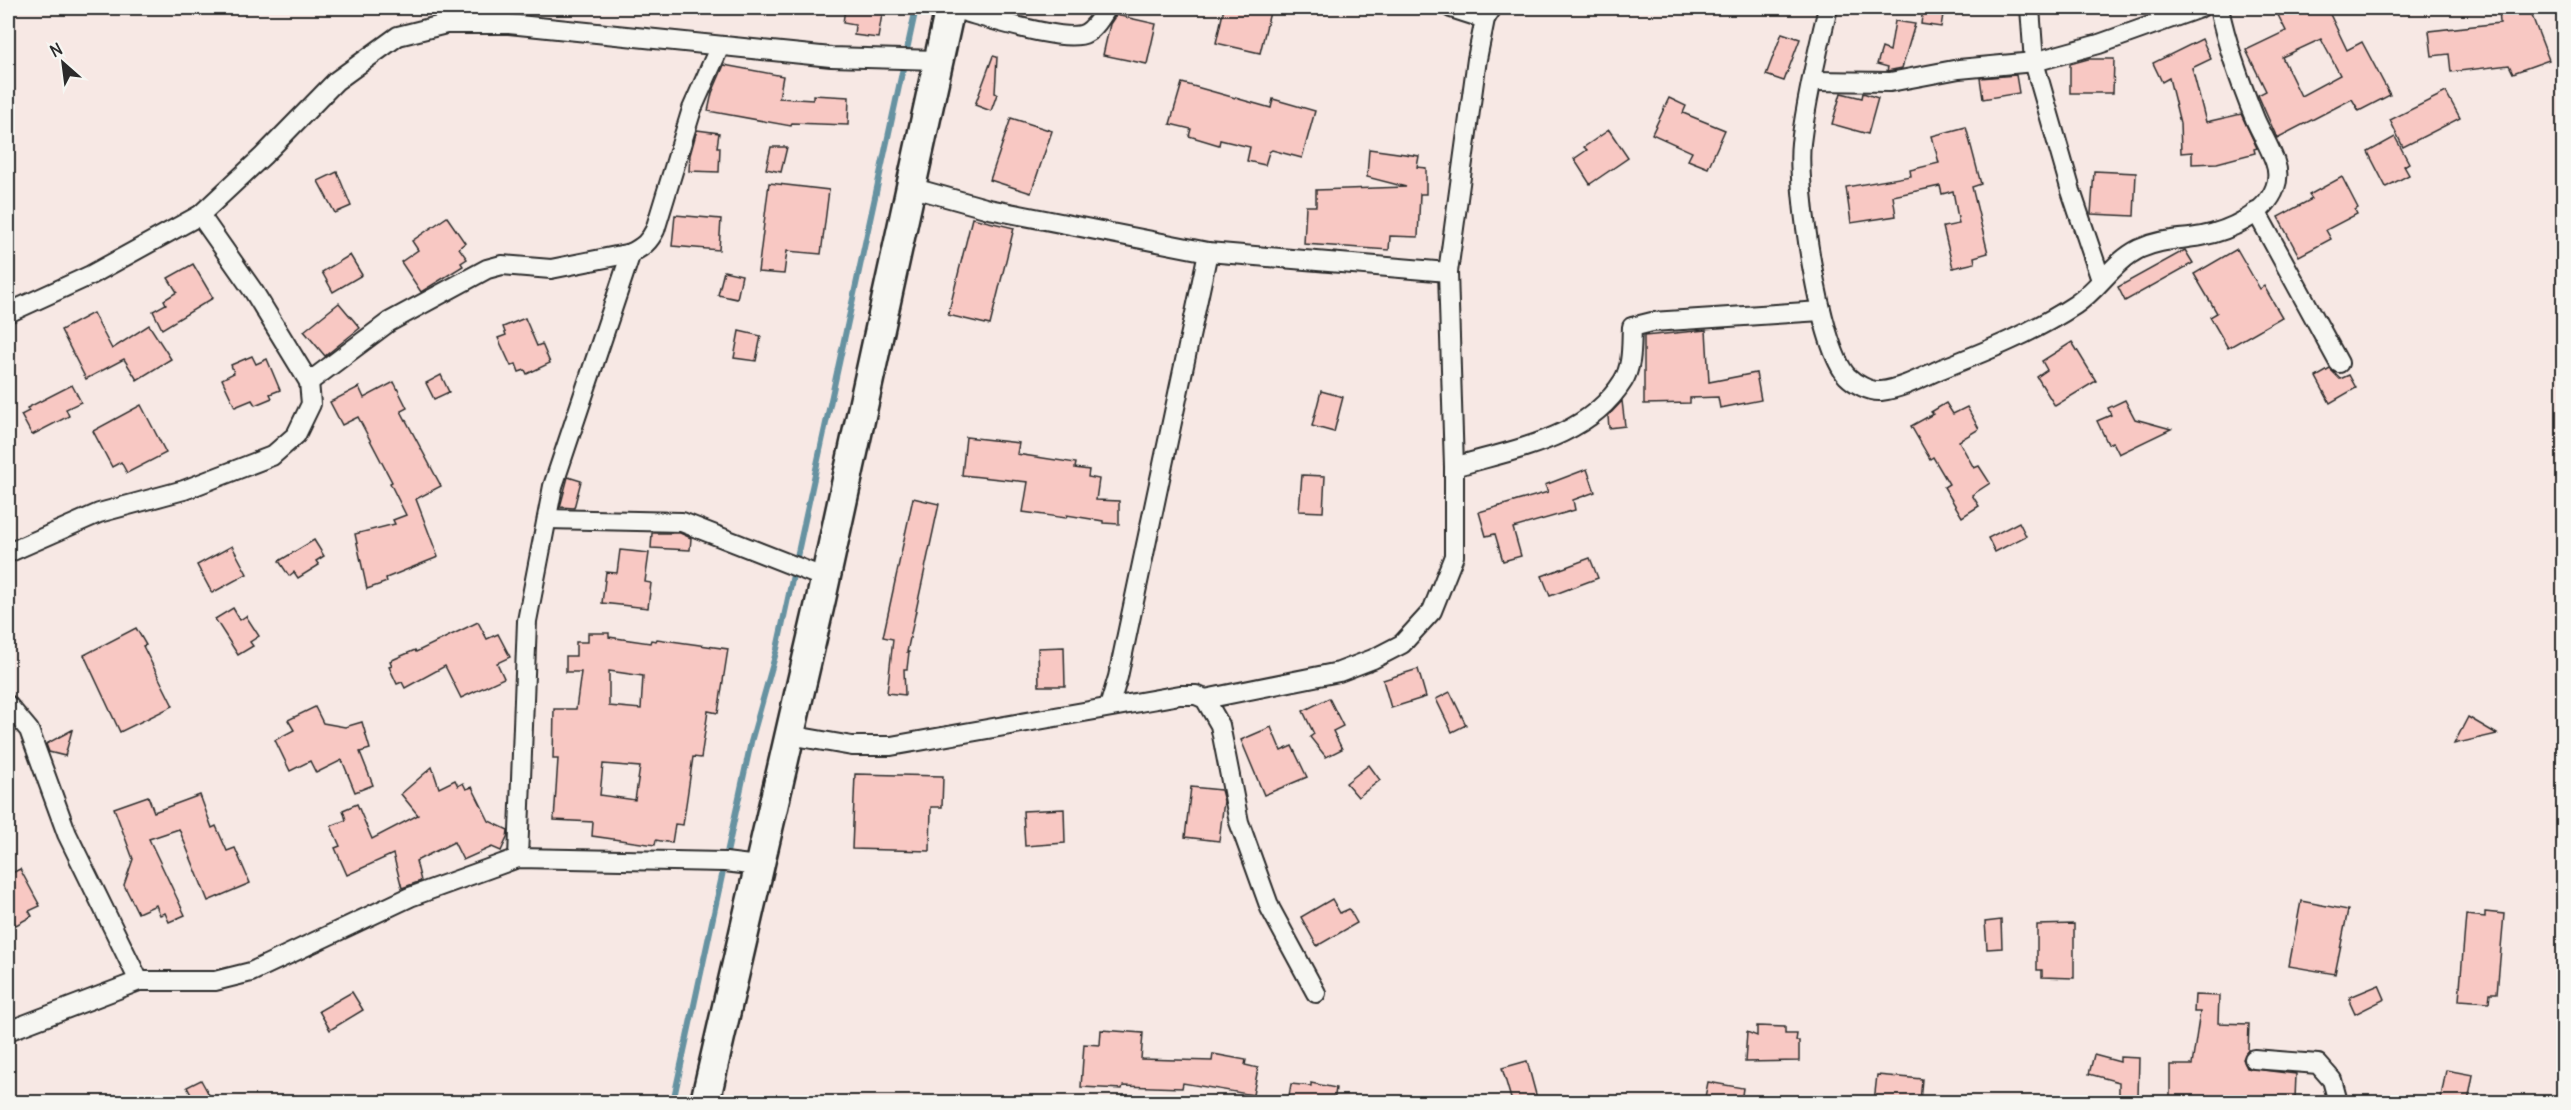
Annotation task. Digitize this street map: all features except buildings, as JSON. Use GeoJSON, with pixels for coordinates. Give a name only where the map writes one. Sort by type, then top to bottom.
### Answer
{"type":"FeatureCollection","features":[{"type":"Feature","properties":{"kind":"main road"},"geometry":{"type":"LineString","coordinates":[[705,1102],[825,578],[950,8]]}},
{"type":"Feature","properties":{"kind":"street"},"geometry":{"type":"LineString","coordinates":[[950,8],[1041,32],[1071,37],[1086,33],[1107,8]]}},
{"type":"Feature","properties":{"kind":"street"},"geometry":{"type":"LineString","coordinates":[[789,735],[852,746],[891,746],[1180,695],[1196,695],[1205,699],[1339,672],[1373,659],[1402,644],[1432,611],[1454,556],[1454,467],[1448,272],[1477,59],[1489,14],[1451,8]]}},
{"type":"Feature","properties":{"kind":"street"},"geometry":{"type":"LineString","coordinates":[[1828,8],[1801,146],[1804,216],[1821,310],[1832,345],[1847,376],[1860,386],[1880,391],[1919,379],[2036,327],[2078,303],[2121,261],[2140,249],[2164,240],[2202,236],[2236,225],[2267,201],[2275,189],[2278,175],[2276,164],[2226,45],[2219,8]]}},
{"type":"Feature","properties":{"kind":"street"},"geometry":{"type":"LineString","coordinates":[[2030,8],[2034,62],[2071,191],[2101,280]]}},
{"type":"Feature","properties":{"kind":"street"},"geometry":{"type":"LineString","coordinates":[[1813,81],[1890,82],[1959,69],[2034,62],[2098,44],[2200,8]]}},
{"type":"Feature","properties":{"kind":"street"},"geometry":{"type":"LineString","coordinates":[[8,313],[91,275],[200,215],[263,156],[336,81],[398,36],[446,24],[509,24],[831,57],[937,60]]}},
{"type":"Feature","properties":{"kind":"street"},"geometry":{"type":"LineString","coordinates":[[309,382],[389,322],[487,269],[502,265],[551,269],[631,253],[650,241],[692,109],[720,45]]}},
{"type":"Feature","properties":{"kind":"street"},"geometry":{"type":"LineString","coordinates":[[910,187],[989,209],[1208,252],[1448,272]]}},
{"type":"Feature","properties":{"kind":"street"},"geometry":{"type":"LineString","coordinates":[[2256,211],[2339,363]]}},
{"type":"Feature","properties":{"kind":"street"},"geometry":{"type":"LineString","coordinates":[[8,553],[99,513],[184,490],[272,456],[296,435],[311,404],[309,382],[254,292],[200,215]]}},
{"type":"Feature","properties":{"kind":"street"},"geometry":{"type":"LineString","coordinates":[[1109,707],[1118,677],[1208,252]]}},
{"type":"Feature","properties":{"kind":"street"},"geometry":{"type":"LineString","coordinates":[[518,858],[527,621],[553,486],[631,253]]}},
{"type":"Feature","properties":{"kind":"street"},"geometry":{"type":"LineString","coordinates":[[1454,467],[1553,438],[1579,426],[1608,399],[1624,380],[1631,358],[1632,327],[1652,322],[1821,310]]}},
{"type":"Feature","properties":{"kind":"street"},"geometry":{"type":"LineString","coordinates":[[547,519],[682,522],[825,578]]}},
{"type":"Feature","properties":{"kind":"street"},"geometry":{"type":"LineString","coordinates":[[1118,677],[1125,689],[1138,702]]}},
{"type":"Feature","properties":{"kind":"street"},"geometry":{"type":"LineString","coordinates":[[1205,699],[1220,725],[1239,822],[1270,908],[1316,993]]}},
{"type":"Feature","properties":{"kind":"street"},"geometry":{"type":"LineString","coordinates":[[8,705],[29,730],[67,834],[139,981]]}},
{"type":"Feature","properties":{"kind":"street"},"geometry":{"type":"LineString","coordinates":[[8,1031],[139,981],[216,981],[251,972],[410,897],[518,858],[725,862],[758,866]]}},
{"type":"Feature","properties":{"kind":"street"},"geometry":{"type":"LineString","coordinates":[[2254,1059],[2318,1064],[2331,1080],[2338,1102]]}},
{"type":"Feature","properties":{"kind":"waterway"},"geometry":{"type":"LineString","coordinates":[[673,1102],[751,742],[777,649],[916,8]]}}]}
